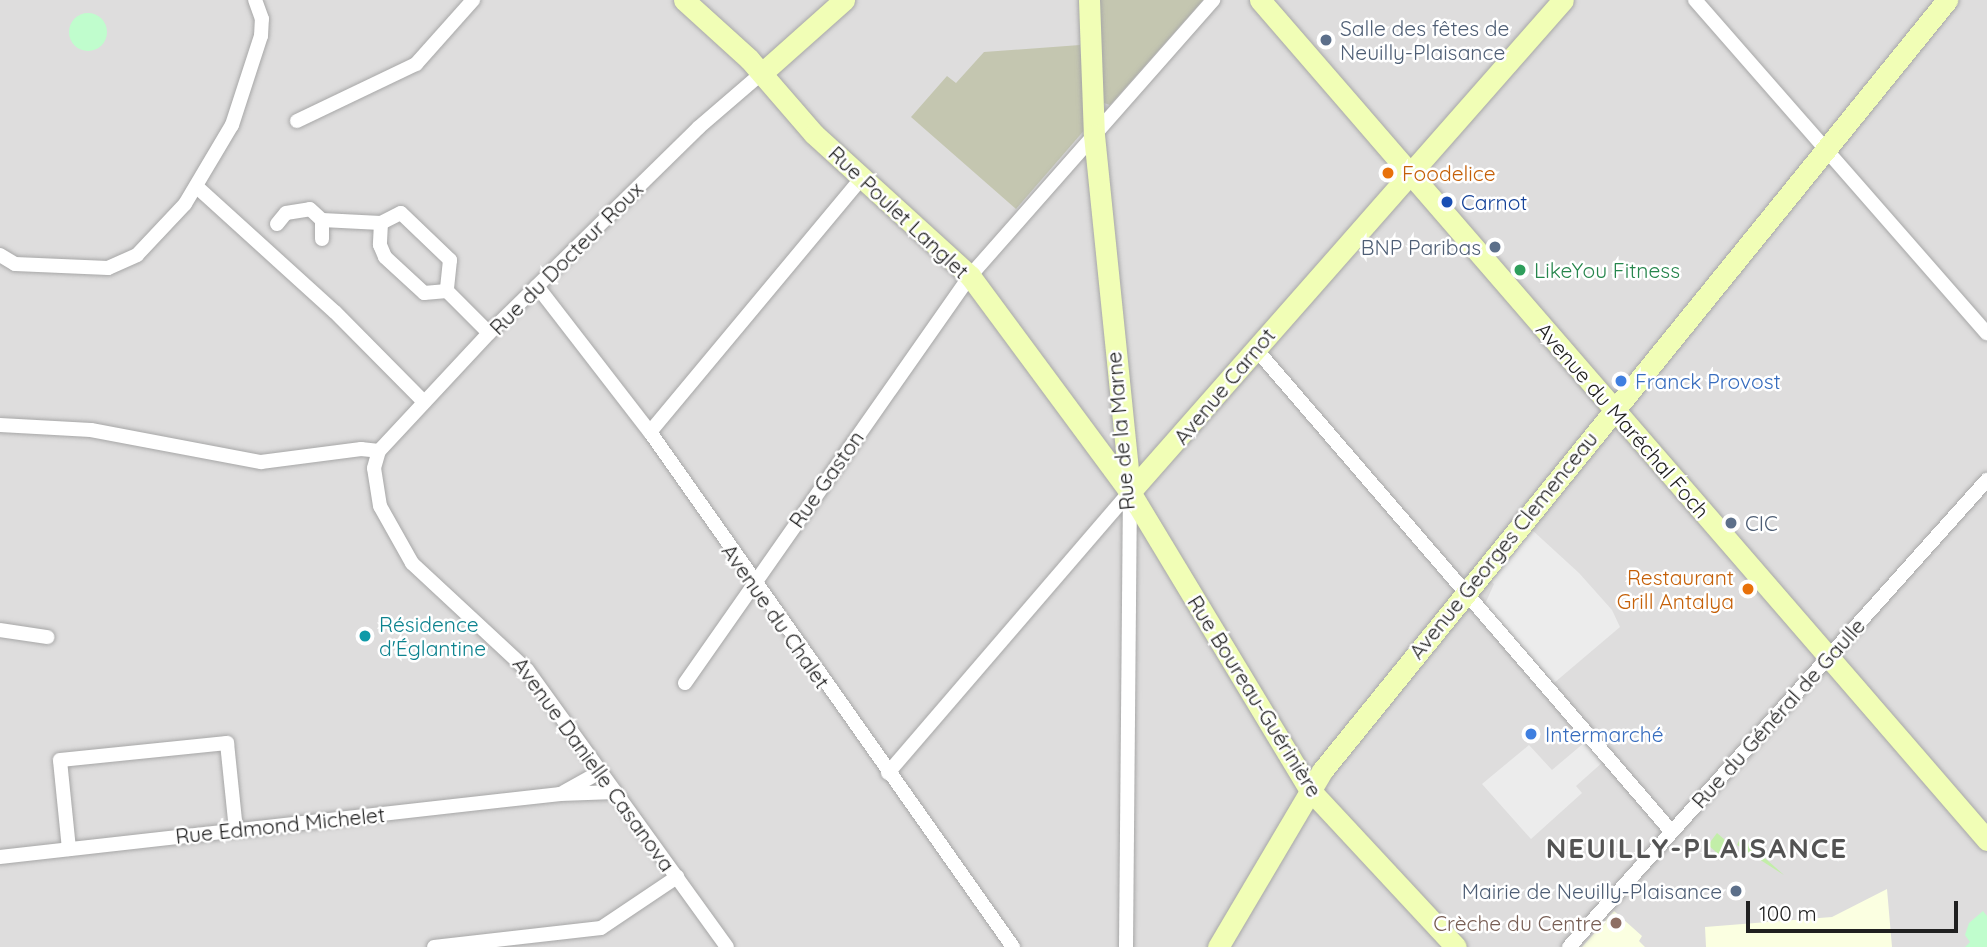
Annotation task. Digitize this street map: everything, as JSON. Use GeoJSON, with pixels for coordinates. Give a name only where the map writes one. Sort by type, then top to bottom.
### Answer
{"type":"FeatureCollection","features":[{"type":"Feature","properties":{"kind":"street"},"geometry":{"type":"LineString","coordinates":[[0,255],[15,264],[117,267],[137,255],[197,187],[232,125],[257,48],[262,19],[255,0]]}},
{"type":"Feature","properties":{"kind":"street"},"geometry":{"type":"LineString","coordinates":[[297,121],[416,64],[473,0]]}},
{"type":"Feature","properties":{"kind":"street","name":"Rue Poulet Langlet"},"geometry":{"type":"LineString","coordinates":[[684,0],[762,73],[791,109],[861,179],[970,276],[1130,492]]}},
{"type":"Feature","properties":{"kind":"street"},"geometry":{"type":"LineString","coordinates":[[762,73],[844,0]]}},
{"type":"Feature","properties":{"kind":"street","name":"Rue de la Marne"},"geometry":{"type":"LineString","coordinates":[[1089,0],[1094,135],[1130,492],[1126,947]]}},
{"type":"Feature","properties":{"kind":"street","name":"Rue Gaston"},"geometry":{"type":"LineString","coordinates":[[685,683],[970,276],[1213,0]]}},
{"type":"Feature","properties":{"kind":"street","name":"Avenue du Maréchal Foch"},"geometry":{"type":"LineString","coordinates":[[1260,0],[1987,840]]}},
{"type":"Feature","properties":{"kind":"street","name":"Avenue Carnot"},"geometry":{"type":"LineString","coordinates":[[888,773],[1255,348],[1563,0]]}},
{"type":"Feature","properties":{"kind":"street"},"geometry":{"type":"LineString","coordinates":[[1695,0],[1987,333]]}},
{"type":"Feature","properties":{"kind":"street","name":"Avenue Georges Clemenceau"},"geometry":{"type":"LineString","coordinates":[[1219,947],[1310,790],[1613,407],[1947,0]]}},
{"type":"Feature","properties":{"kind":"street","name":"Rue du Docteur Roux"},"geometry":{"type":"LineString","coordinates":[[379,451],[489,333],[698,128],[762,73]]}},
{"type":"Feature","properties":{"kind":"street"},"geometry":{"type":"LineString","coordinates":[[650,432],[861,179]]}},
{"type":"Feature","properties":{"kind":"street"},"geometry":{"type":"LineString","coordinates":[[197,187],[335,312],[423,401]]}},
{"type":"Feature","properties":{"kind":"street"},"geometry":{"type":"LineString","coordinates":[[276,224],[286,213],[310,209],[322,220],[381,223],[401,213],[446,255],[452,267],[447,291]]}},
{"type":"Feature","properties":{"kind":"street"},"geometry":{"type":"LineString","coordinates":[[322,220],[322,239]]}},
{"type":"Feature","properties":{"kind":"street"},"geometry":{"type":"LineString","coordinates":[[381,223],[380,245],[385,257],[424,293],[447,291],[489,333]]}},
{"type":"Feature","properties":{"kind":"street","name":"Avenue du Chalet"},"geometry":{"type":"LineString","coordinates":[[537,286],[650,432],[752,584],[1013,947]]}},
{"type":"Feature","properties":{"kind":"street"},"geometry":{"type":"LineString","coordinates":[[1255,348],[1671,831]]}},
{"type":"Feature","properties":{"kind":"street"},"geometry":{"type":"LineString","coordinates":[[0,425],[91,430],[261,463],[361,449],[379,451]]}},
{"type":"Feature","properties":{"kind":"street","name":"Avenue Danielle Casanova"},"geometry":{"type":"LineString","coordinates":[[379,451],[374,468],[380,506],[412,563],[517,658],[727,947]]}},
{"type":"Feature","properties":{"kind":"street","name":"Rue du Général de Gaulle"},"geometry":{"type":"LineString","coordinates":[[1569,947],[1987,480]]}},
{"type":"Feature","properties":{"kind":"street","name":"Rue Boureau-Guérinière"},"geometry":{"type":"LineString","coordinates":[[1130,492],[1310,790],[1456,947]]}},
{"type":"Feature","properties":{"kind":"street"},"geometry":{"type":"LineString","coordinates":[[0,631],[47,638]]}},
{"type":"Feature","properties":{"kind":"street"},"geometry":{"type":"LineString","coordinates":[[69,849],[60,760],[227,743],[236,830]]}},
{"type":"Feature","properties":{"kind":"street","name":"Rue Edmond Michelet"},"geometry":{"type":"LineString","coordinates":[[559,794],[600,772]]}},
{"type":"Feature","properties":{"kind":"street","name":"Rue Edmond Michelet"},"geometry":{"type":"LineString","coordinates":[[0,857],[559,794],[615,792]]}},
{"type":"Feature","properties":{"kind":"street"},"geometry":{"type":"LineString","coordinates":[[433,947],[601,928],[620,920],[677,877]]}},
{"type":"Feature","properties":{"kind":"shaded area"},"geometry":{"type":"Polygon","coordinates":[[[0,0],[1987,0],[1987,947],[0,947],[0,0]]]}},
{"type":"Feature","properties":{"kind":"shaded area"},"geometry":{"type":"Polygon","coordinates":[[[1095,0],[1203,0],[1110,105],[1104,103],[1095,0]]]}},
{"type":"Feature","properties":{"kind":"shaded area"},"geometry":{"type":"Polygon","coordinates":[[[1080,45],[1087,127],[1016,209],[911,117],[947,76],[956,83],[984,52],[1080,45]]]}},
{"type":"Feature","properties":{"kind":"shaded area"},"geometry":{"type":"Polygon","coordinates":[[[1531,529],[1579,573],[1612,610],[1620,627],[1554,683],[1485,604],[1494,584],[1489,579],[1531,529]]]}},
{"type":"Feature","properties":{"kind":"shaded area"},"geometry":{"type":"Polygon","coordinates":[[[1585,742],[1604,761],[1576,786],[1582,793],[1531,839],[1482,784],[1529,745],[1552,770],[1585,742]]]}},
{"type":"Feature","properties":{"kind":"shaded area"},"geometry":{"type":"Polygon","coordinates":[[[1887,889],[1892,947],[1706,947],[1705,927],[1832,917],[1887,889]]]}},
{"type":"Feature","properties":{"kind":"shaded area","name":"Crèche du Centre"},"geometry":{"type":"Polygon","coordinates":[[[1614,911],[1642,936],[1639,941],[1645,947],[1582,947],[1614,911]]]}},
{"type":"Feature","properties":{"kind":"green space"},"geometry":{"type":"Polygon","coordinates":[[[88,13],[101,19],[107,32],[101,45],[88,51],[75,45],[69,32],[75,19],[88,13]]]}},
{"type":"Feature","properties":{"kind":"green space"},"geometry":{"type":"Polygon","coordinates":[[[1717,833],[1733,847],[1724,859],[1708,845],[1717,833]]]}},
{"type":"Feature","properties":{"kind":"green space"},"geometry":{"type":"Polygon","coordinates":[[[1741,837],[1784,875],[1737,845],[1741,837]]]}},
{"type":"Feature","properties":{"kind":"green space"},"geometry":{"type":"Polygon","coordinates":[[[1983,911],[1987,916],[1987,947],[1965,947],[1970,942],[1965,935],[1969,923],[1983,911]]]}},
{"type":"Feature","properties":{"kind":"place","name":"Salle des fêtes de Neuilly-Plaisance"},"geometry":{"type":"Point","coordinates":[1326,40]}},
{"type":"Feature","properties":{"kind":"place","name":"Foodelice"},"geometry":{"type":"Point","coordinates":[1388,173]}},
{"type":"Feature","properties":{"kind":"place","name":"Carnot"},"geometry":{"type":"Point","coordinates":[1447,202]}},
{"type":"Feature","properties":{"kind":"place","name":"BNP Paribas"},"geometry":{"type":"Point","coordinates":[1495,247]}},
{"type":"Feature","properties":{"kind":"place","name":"LikeYou Fitness"},"geometry":{"type":"Point","coordinates":[1520,270]}},
{"type":"Feature","properties":{"kind":"place","name":"Franck Provost"},"geometry":{"type":"Point","coordinates":[1621,381]}},
{"type":"Feature","properties":{"kind":"place","name":"CIC"},"geometry":{"type":"Point","coordinates":[1731,523]}},
{"type":"Feature","properties":{"kind":"place","name":"Restaurant Grill Antalya"},"geometry":{"type":"Point","coordinates":[1748,589]}},
{"type":"Feature","properties":{"kind":"place","name":"Résidence d'Églantine"},"geometry":{"type":"Point","coordinates":[365,636]}},
{"type":"Feature","properties":{"kind":"place","name":"Intermarché"},"geometry":{"type":"Point","coordinates":[1531,734]}},
{"type":"Feature","properties":{"kind":"place","name":"Mairie de Neuilly-Plaisance"},"geometry":{"type":"Point","coordinates":[1736,891]}},
{"type":"Feature","properties":{"kind":"place","name":"Crèche du Centre"},"geometry":{"type":"Point","coordinates":[1616,923]}},
{"type":"Feature","properties":{"kind":"district","name":"NEUILLY-PLAISANCE"},"geometry":{"type":"Point","coordinates":[1697,848]}}]}
